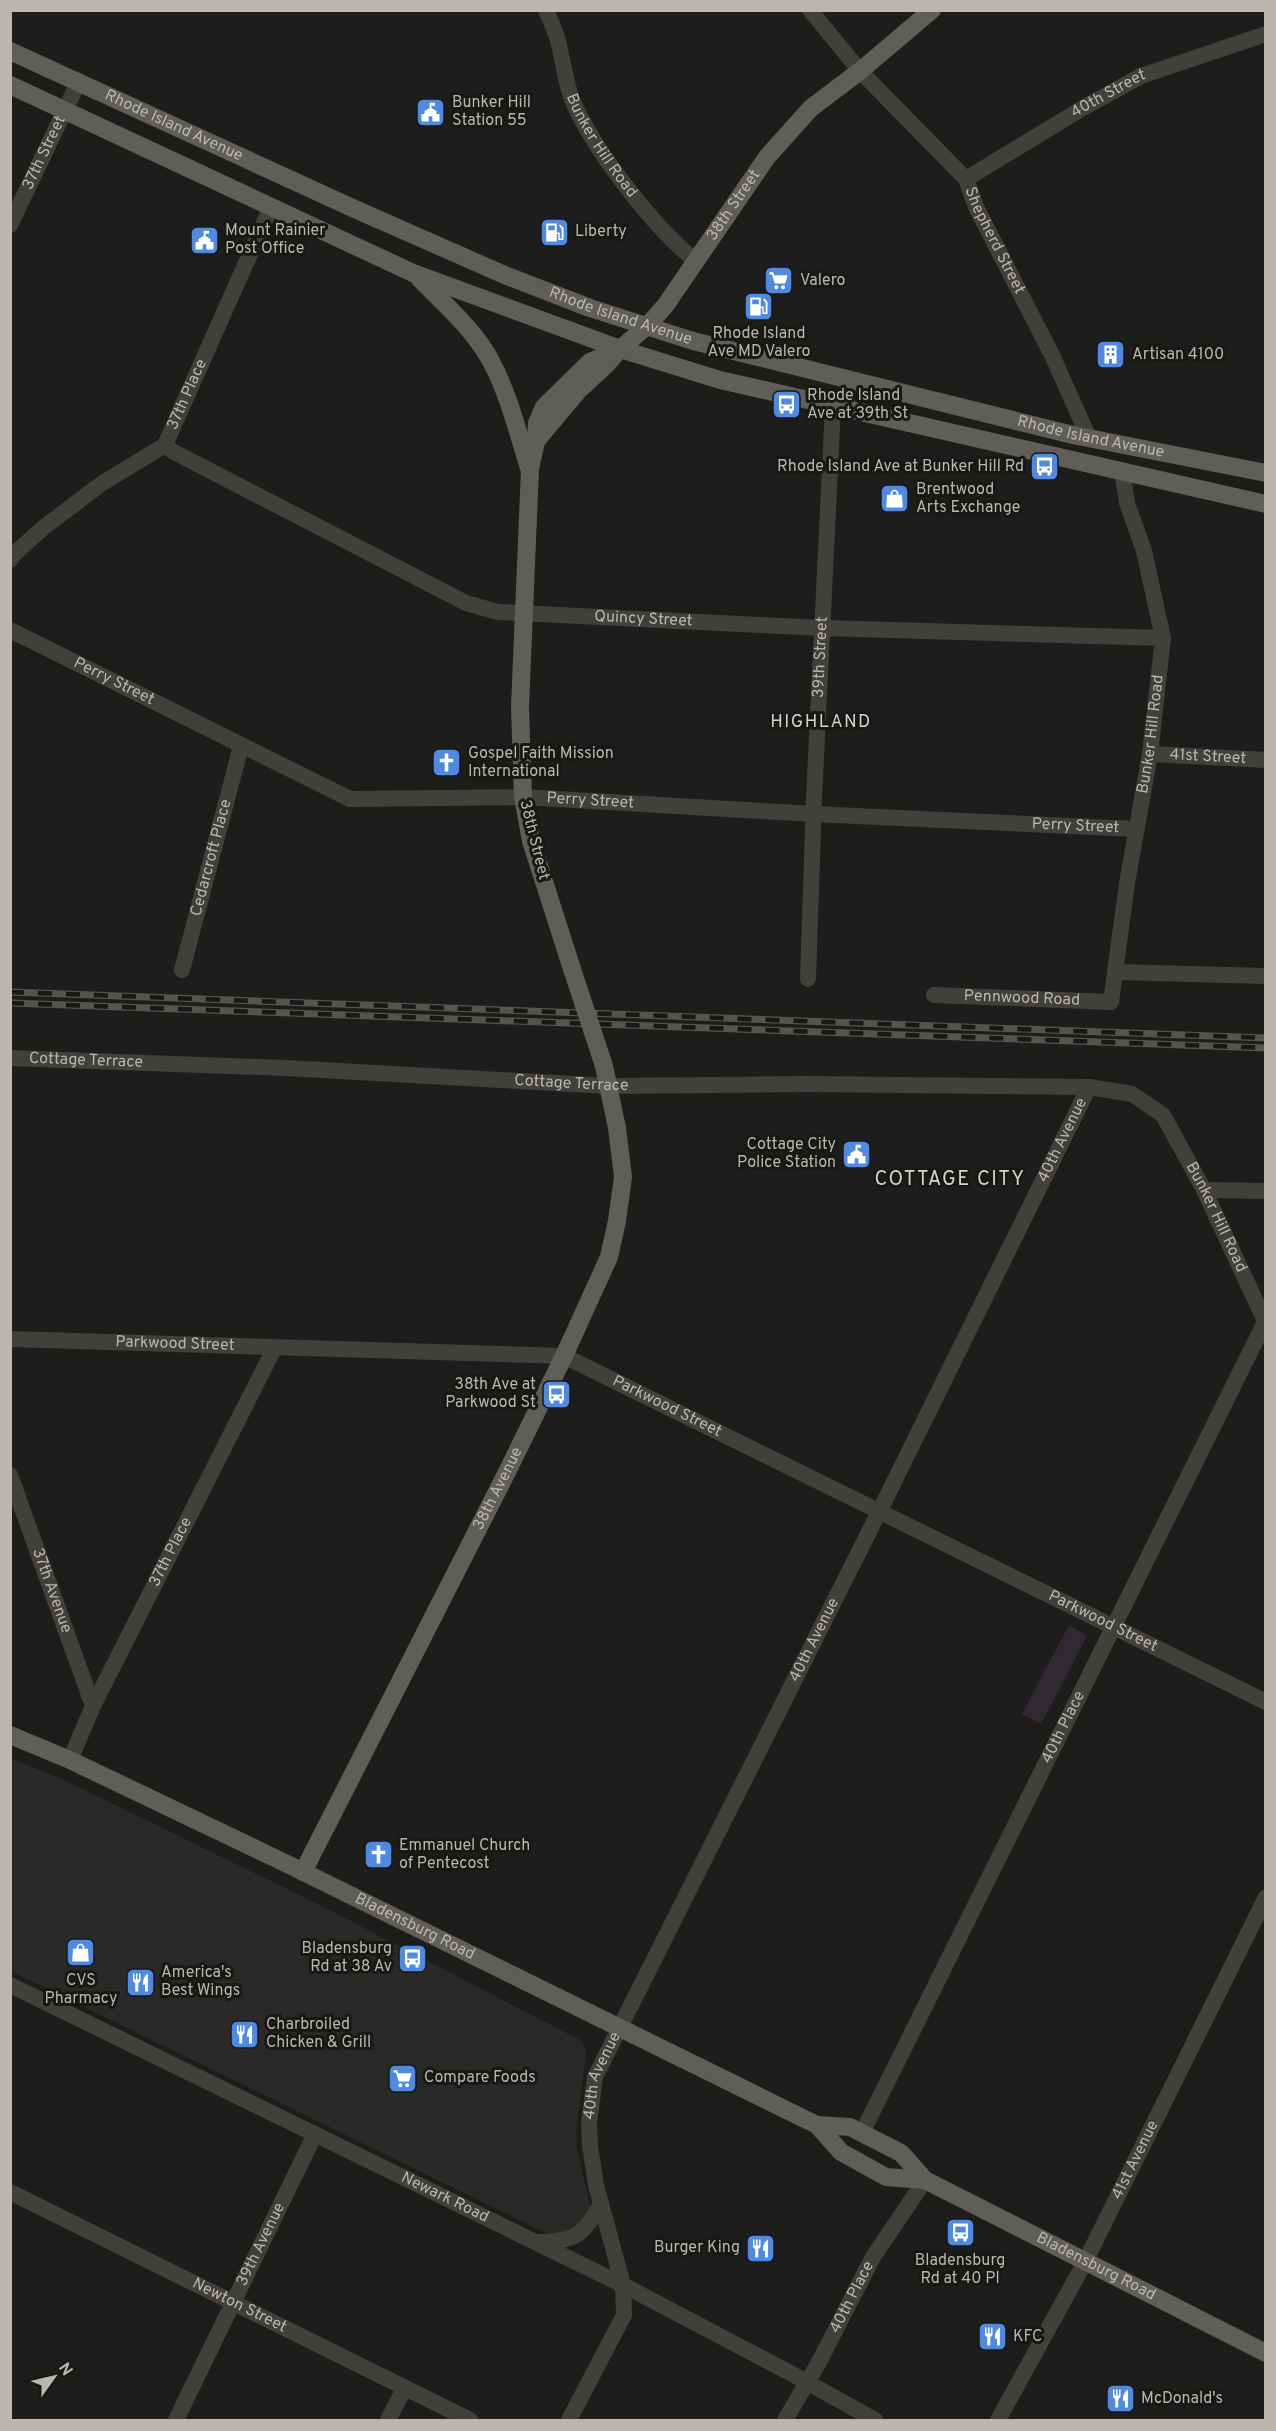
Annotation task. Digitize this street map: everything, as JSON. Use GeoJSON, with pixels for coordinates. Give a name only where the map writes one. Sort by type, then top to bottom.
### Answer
{"type":"FeatureCollection","features":[{"type":"Feature","properties":{"kind":"main road","name":"38th Street"},"geometry":{"type":"LineString","coordinates":[[609,1086],[531,841],[523,797],[520,707],[526,543],[530,470],[537,423],[544,407],[590,362],[620,349],[647,326],[665,306],[767,157],[811,108],[860,71],[932,10]]}},
{"type":"Feature","properties":{"kind":"main road","name":"Rhode Island Avenue"},"geometry":{"type":"LineString","coordinates":[[10,51],[357,210],[507,276],[585,306],[704,344],[1089,438],[1266,473]]}},
{"type":"Feature","properties":{"kind":"main road","name":"Rhode Island Avenue"},"geometry":{"type":"LineString","coordinates":[[10,85],[413,273],[620,349],[720,380],[1266,504]]}},
{"type":"Feature","properties":{"kind":"main road"},"geometry":{"type":"LineString","coordinates":[[413,273],[462,322],[491,360],[505,391],[530,470]]}},
{"type":"Feature","properties":{"kind":"main road","name":"38th Avenue"},"geometry":{"type":"LineString","coordinates":[[303,1872],[564,1356],[609,1257],[623,1177],[609,1086]]}},
{"type":"Feature","properties":{"kind":"main road","name":"Bladensburg Road"},"geometry":{"type":"LineString","coordinates":[[10,1735],[70,1760],[303,1872],[817,2125],[850,2127],[901,2153],[925,2180],[1266,2353]]}},
{"type":"Feature","properties":{"kind":"main road","name":"Bladensburg Road"},"geometry":{"type":"LineString","coordinates":[[817,2125],[840,2152],[886,2177],[925,2180]]}},
{"type":"Feature","properties":{"kind":"street","name":"Bunker Hill Road"},"geometry":{"type":"LineString","coordinates":[[546,10],[557,37],[572,98],[586,127],[609,162],[644,207],[677,246],[695,260]]}},
{"type":"Feature","properties":{"kind":"street"},"geometry":{"type":"LineString","coordinates":[[810,10],[860,71]]}},
{"type":"Feature","properties":{"kind":"street","name":"40th Street"},"geometry":{"type":"LineString","coordinates":[[966,179],[1083,108],[1141,76],[1266,34]]}},
{"type":"Feature","properties":{"kind":"street","name":"Shepherd Street"},"geometry":{"type":"LineString","coordinates":[[860,71],[966,179],[976,207],[1052,355],[1089,438]]}},
{"type":"Feature","properties":{"kind":"street","name":"37th Street"},"geometry":{"type":"LineString","coordinates":[[10,225],[79,81]]}},
{"type":"Feature","properties":{"kind":"street","name":"37th Place"},"geometry":{"type":"LineString","coordinates":[[12,556],[43,528],[101,484],[165,445],[271,207]]}},
{"type":"Feature","properties":{"kind":"street","name":"39th Street"},"geometry":{"type":"LineString","coordinates":[[808,979],[813,814],[832,406]]}},
{"type":"Feature","properties":{"kind":"street","name":"Quincy Street"},"geometry":{"type":"LineString","coordinates":[[165,445],[172,451],[466,603],[498,612],[822,628],[1162,638]]}},
{"type":"Feature","properties":{"kind":"street","name":"Bunker Hill Road"},"geometry":{"type":"LineString","coordinates":[[1111,1002],[1135,829],[1150,754],[1162,638],[1144,551],[1127,503],[1122,470]]}},
{"type":"Feature","properties":{"kind":"street","name":"Perry Street"},"geometry":{"type":"LineString","coordinates":[[10,630],[350,799],[523,797],[813,814],[1135,829]]}},
{"type":"Feature","properties":{"kind":"street","name":"Cedarcroft Place"},"geometry":{"type":"LineString","coordinates":[[182,970],[241,746]]}},
{"type":"Feature","properties":{"kind":"street","name":"41st Street"},"geometry":{"type":"LineString","coordinates":[[1150,754],[1266,760]]}},
{"type":"Feature","properties":{"kind":"street"},"geometry":{"type":"LineString","coordinates":[[1115,972],[1266,976]]}},
{"type":"Feature","properties":{"kind":"street","name":"Pennwood Road"},"geometry":{"type":"LineString","coordinates":[[934,995],[1111,1002]]}},
{"type":"Feature","properties":{"kind":"street","name":"Cottage Terrace"},"geometry":{"type":"LineString","coordinates":[[10,1058],[286,1068],[609,1086],[806,1084],[1089,1087],[1132,1094],[1163,1115]]}},
{"type":"Feature","properties":{"kind":"street","name":"40th Avenue"},"geometry":{"type":"LineString","coordinates":[[569,2421],[624,2314],[622,2285],[591,2156],[589,2123],[595,2077],[879,1512],[1089,1087]]}},
{"type":"Feature","properties":{"kind":"street","name":"Bunker Hill Road"},"geometry":{"type":"LineString","coordinates":[[1163,1115],[1204,1190],[1265,1323]]}},
{"type":"Feature","properties":{"kind":"street"},"geometry":{"type":"LineString","coordinates":[[1204,1190],[1266,1191]]}},
{"type":"Feature","properties":{"kind":"street","name":"40th Place"},"geometry":{"type":"LineString","coordinates":[[862,2133],[1265,1323]]}},
{"type":"Feature","properties":{"kind":"street","name":"Parkwood Street"},"geometry":{"type":"LineString","coordinates":[[10,1339],[564,1356],[1266,1702]]}},
{"type":"Feature","properties":{"kind":"street","name":"37th Place"},"geometry":{"type":"LineString","coordinates":[[70,1760],[93,1706],[275,1347]]}},
{"type":"Feature","properties":{"kind":"street","name":"37th Avenue"},"geometry":{"type":"LineString","coordinates":[[10,1475],[93,1706]]}},
{"type":"Feature","properties":{"kind":"street","name":"41st Avenue"},"geometry":{"type":"LineString","coordinates":[[998,2421],[1085,2262],[1266,1897]]}},
{"type":"Feature","properties":{"kind":"street","name":"Newark Road"},"geometry":{"type":"LineString","coordinates":[[10,1985],[622,2285],[808,2382],[875,2421]]}},
{"type":"Feature","properties":{"kind":"street","name":"39th Avenue"},"geometry":{"type":"LineString","coordinates":[[176,2421],[315,2134]]}},
{"type":"Feature","properties":{"kind":"street","name":"40th Place"},"geometry":{"type":"LineString","coordinates":[[785,2421],[808,2382],[873,2257],[925,2180]]}},
{"type":"Feature","properties":{"kind":"street","name":"Newton Street"},"geometry":{"type":"LineString","coordinates":[[10,2192],[470,2421]]}},
{"type":"Feature","properties":{"kind":"street"},"geometry":{"type":"LineString","coordinates":[[536,2242],[561,2242],[576,2236],[585,2229],[601,2204]]}},
{"type":"Feature","properties":{"kind":"street"},"geometry":{"type":"LineString","coordinates":[[388,2421],[404,2389]]}},
{"type":"Feature","properties":{"kind":"shaded area"},"geometry":{"type":"Polygon","coordinates":[[[1069,1625],[1087,1636],[1041,1724],[1022,1714],[1069,1625]]]}},
{"type":"Feature","properties":{"kind":"shaded area"},"geometry":{"type":"Polygon","coordinates":[[[10,1758],[64,1780],[318,1904],[580,2040],[586,2048],[586,2055],[576,2133],[577,2148],[591,2209],[579,2230],[548,2234],[11,1971],[10,1758]]]}},
{"type":"Feature","properties":{"kind":"railway"},"geometry":{"type":"LineString","coordinates":[[10,992],[1266,1038]]}},
{"type":"Feature","properties":{"kind":"railway"},"geometry":{"type":"LineString","coordinates":[[10,1003],[1266,1048]]}},
{"type":"Feature","properties":{"kind":"place","name":"Bunker Hill Station 55"},"geometry":{"type":"Point","coordinates":[431,112]}},
{"type":"Feature","properties":{"kind":"place","name":"Liberty"},"geometry":{"type":"Point","coordinates":[554,232]}},
{"type":"Feature","properties":{"kind":"place","name":"Mount Rainier Post Office"},"geometry":{"type":"Point","coordinates":[204,240]}},
{"type":"Feature","properties":{"kind":"place","name":"Valero"},"geometry":{"type":"Point","coordinates":[779,281]}},
{"type":"Feature","properties":{"kind":"place","name":"Rhode Island Ave MD Valero"},"geometry":{"type":"Point","coordinates":[759,306]}},
{"type":"Feature","properties":{"kind":"place","name":"Artisan 4100"},"geometry":{"type":"Point","coordinates":[1111,355]}},
{"type":"Feature","properties":{"kind":"place","name":"Rhode Island Ave at 39th St"},"geometry":{"type":"Point","coordinates":[786,405]}},
{"type":"Feature","properties":{"kind":"place","name":"Rhode Island Ave at Bunker Hill Rd"},"geometry":{"type":"Point","coordinates":[1045,467]}},
{"type":"Feature","properties":{"kind":"place","name":"Brentwood Arts Exchange"},"geometry":{"type":"Point","coordinates":[895,499]}},
{"type":"Feature","properties":{"kind":"place","name":"Gospel Faith Mission International"},"geometry":{"type":"Point","coordinates":[447,763]}},
{"type":"Feature","properties":{"kind":"place","name":"Cottage City Police Station"},"geometry":{"type":"Point","coordinates":[857,1154]}},
{"type":"Feature","properties":{"kind":"place","name":"38th Ave at Parkwood St"},"geometry":{"type":"Point","coordinates":[557,1394]}},
{"type":"Feature","properties":{"kind":"place","name":"Emmanuel Church of Pentecost"},"geometry":{"type":"Point","coordinates":[378,1855]}},
{"type":"Feature","properties":{"kind":"place","name":"CVS Pharmacy"},"geometry":{"type":"Point","coordinates":[81,1953]}},
{"type":"Feature","properties":{"kind":"place","name":"Bladensburg Rd at 38 Av"},"geometry":{"type":"Point","coordinates":[413,1958]}},
{"type":"Feature","properties":{"kind":"place","name":"America's Best Wings"},"geometry":{"type":"Point","coordinates":[140,1982]}},
{"type":"Feature","properties":{"kind":"place","name":"Charbroiled Chicken & Grill"},"geometry":{"type":"Point","coordinates":[245,2034]}},
{"type":"Feature","properties":{"kind":"place","name":"Compare Foods"},"geometry":{"type":"Point","coordinates":[403,2078]}},
{"type":"Feature","properties":{"kind":"place","name":"Bladensburg Rd at 40 Pl"},"geometry":{"type":"Point","coordinates":[960,2233]}},
{"type":"Feature","properties":{"kind":"place","name":"Burger King"},"geometry":{"type":"Point","coordinates":[761,2248]}},
{"type":"Feature","properties":{"kind":"place","name":"KFC"},"geometry":{"type":"Point","coordinates":[992,2337]}},
{"type":"Feature","properties":{"kind":"place","name":"McDonald's"},"geometry":{"type":"Point","coordinates":[1120,2399]}},
{"type":"Feature","properties":{"kind":"district","name":"HIGHLAND"},"geometry":{"type":"Point","coordinates":[821,722]}},
{"type":"Feature","properties":{"kind":"district","name":"COTTAGE CITY"},"geometry":{"type":"Point","coordinates":[950,1180]}}]}
